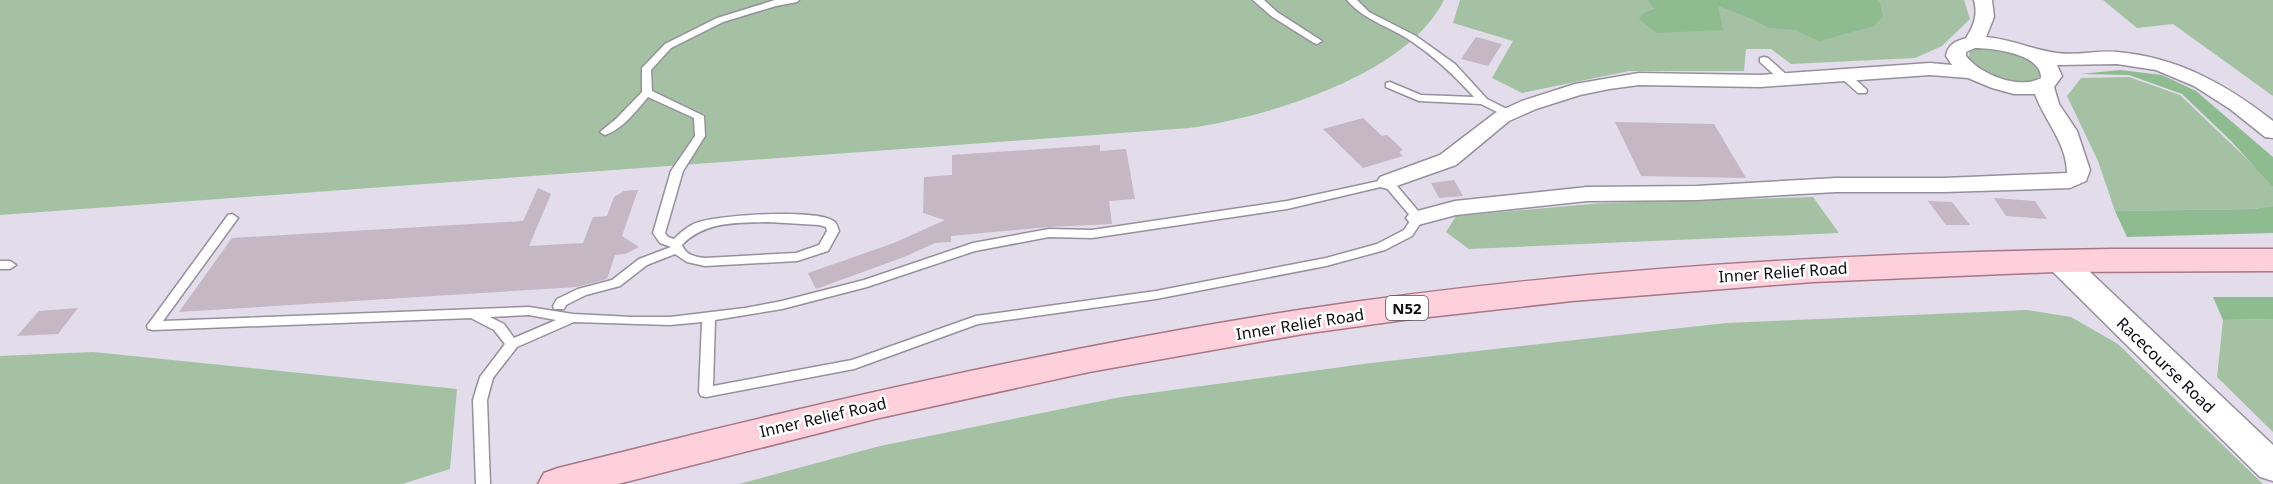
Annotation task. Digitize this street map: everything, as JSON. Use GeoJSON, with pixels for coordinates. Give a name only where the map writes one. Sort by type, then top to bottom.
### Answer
{"type":"FeatureCollection","features":[{"type":"Feature","properties":{"kind":"main road","name":"Inner Relief Road"},"geometry":{"type":"LineString","coordinates":[[558,484],[793,423],[911,396],[1129,352],[1266,328],[1408,307],[1644,281],[1815,270],[2060,261],[2273,260]]}},
{"type":"Feature","properties":{"kind":"street"},"geometry":{"type":"LineString","coordinates":[[1974,42],[1987,11],[1983,0]]}},
{"type":"Feature","properties":{"kind":"street"},"geometry":{"type":"LineString","coordinates":[[1985,20],[2002,44]]}},
{"type":"Feature","properties":{"kind":"street"},"geometry":{"type":"LineString","coordinates":[[2073,60],[2048,87],[2014,87],[1984,79],[1964,67],[1956,56],[1957,50],[1963,45],[1974,42],[2002,44],[2034,56],[2073,60],[2115,58],[2155,63],[2182,72],[2219,90],[2273,132]]}},
{"type":"Feature","properties":{"kind":"street"},"geometry":{"type":"LineString","coordinates":[[1930,69],[1956,56]]}},
{"type":"Feature","properties":{"kind":"street"},"geometry":{"type":"LineString","coordinates":[[1418,218],[1455,208],[1587,194],[1697,193],[1836,185],[1944,185],[2070,181],[2078,176],[2079,170],[2066,131],[2034,56]]}},
{"type":"Feature","properties":{"kind":"street"},"geometry":{"type":"LineString","coordinates":[[1388,182],[1448,160],[1463,146],[1509,114],[1575,90],[1639,79],[1760,81],[1930,69],[1972,72]]}},
{"type":"Feature","properties":{"kind":"street","name":"Racecourse Road"},"geometry":{"type":"LineString","coordinates":[[2060,261],[2273,467]]}},
{"type":"Feature","properties":{"kind":"lane"},"geometry":{"type":"LineString","coordinates":[[605,132],[620,121],[647,93],[646,70],[668,46],[720,20],[775,3],[794,0]]}},
{"type":"Feature","properties":{"kind":"lane"},"geometry":{"type":"LineString","coordinates":[[1258,0],[1274,14],[1317,41]]}},
{"type":"Feature","properties":{"kind":"lane"},"geometry":{"type":"LineString","coordinates":[[1352,0],[1366,14],[1413,38],[1451,66],[1483,101],[1509,114]]}},
{"type":"Feature","properties":{"kind":"lane"},"geometry":{"type":"LineString","coordinates":[[1764,60],[1785,79]]}},
{"type":"Feature","properties":{"kind":"lane"},"geometry":{"type":"LineString","coordinates":[[1843,74],[1862,91]]}},
{"type":"Feature","properties":{"kind":"lane"},"geometry":{"type":"LineString","coordinates":[[1390,85],[1419,98],[1483,101]]}},
{"type":"Feature","properties":{"kind":"lane"},"geometry":{"type":"LineString","coordinates":[[559,306],[575,294],[616,284],[643,262],[676,247],[694,230],[718,221],[808,218],[827,222],[833,231],[824,248],[813,254],[797,257],[700,261],[688,258],[676,247],[664,240],[660,233],[677,171],[700,136],[699,116],[647,93]]}},
{"type":"Feature","properties":{"kind":"lane"},"geometry":{"type":"LineString","coordinates":[[232,218],[153,326],[529,311],[573,318],[670,321],[760,309],[804,300],[867,283],[973,247],[1048,233],[1092,234],[1230,214],[1287,205],[1388,182],[1418,218],[1408,233],[1381,247],[1326,262],[1156,295],[976,320],[854,364],[706,393],[709,316]]}},
{"type":"Feature","properties":{"kind":"lane"},"geometry":{"type":"LineString","coordinates":[[473,313],[499,327],[512,344]]}},
{"type":"Feature","properties":{"kind":"lane"},"geometry":{"type":"LineString","coordinates":[[483,484],[480,400],[487,377],[512,344],[573,318]]}},
{"type":"Feature","properties":{"kind":"green space"},"geometry":{"type":"Polygon","coordinates":[[[0,0],[1444,0],[1425,27],[1399,51],[1367,71],[1294,103],[1256,114],[1189,128],[0,215],[0,0]]]}},
{"type":"Feature","properties":{"kind":"green space"},"geometry":{"type":"Polygon","coordinates":[[[1460,0],[1964,0],[1970,19],[1942,46],[1915,58],[1791,64],[1771,49],[1746,49],[1744,71],[1629,71],[1522,93],[1492,78],[1513,41],[1453,23],[1460,0]]]}},
{"type":"Feature","properties":{"kind":"green space"},"geometry":{"type":"Polygon","coordinates":[[[1648,0],[1877,0],[1883,16],[1874,26],[1819,41],[1795,30],[1769,28],[1718,6],[1723,30],[1656,33],[1639,19],[1643,13],[1655,9],[1648,0]]]}},
{"type":"Feature","properties":{"kind":"green space"},"geometry":{"type":"Polygon","coordinates":[[[2103,0],[2273,0],[2273,96],[2173,24],[2137,28],[2103,0]]]}},
{"type":"Feature","properties":{"kind":"green space"},"geometry":{"type":"Polygon","coordinates":[[[1984,47],[2022,57],[2041,72],[2040,76],[2022,83],[1993,76],[1968,59],[1970,51],[1984,47]]]}},
{"type":"Feature","properties":{"kind":"green space"},"geometry":{"type":"Polygon","coordinates":[[[2120,70],[2162,75],[2196,91],[2273,157],[2273,187],[2231,141],[2182,94],[2129,75],[2080,74],[2120,70]]]}},
{"type":"Feature","properties":{"kind":"green space"},"geometry":{"type":"Polygon","coordinates":[[[2129,77],[2180,95],[2270,181],[2273,187],[2273,206],[2253,209],[2115,211],[2098,161],[2067,96],[2081,78],[2129,77]]]}},
{"type":"Feature","properties":{"kind":"green space"},"geometry":{"type":"Polygon","coordinates":[[[1813,197],[1839,233],[1469,249],[1446,232],[1456,216],[1603,203],[1813,197]]]}},
{"type":"Feature","properties":{"kind":"green space"},"geometry":{"type":"Polygon","coordinates":[[[2273,206],[2273,233],[2127,237],[2115,211],[2253,209],[2273,206]]]}},
{"type":"Feature","properties":{"kind":"green space"},"geometry":{"type":"Polygon","coordinates":[[[2213,297],[2273,297],[2273,319],[2223,320],[2213,297]]]}},
{"type":"Feature","properties":{"kind":"green space"},"geometry":{"type":"Polygon","coordinates":[[[2028,310],[2071,317],[2118,344],[2263,484],[739,484],[880,446],[1121,397],[1371,363],[1726,323],[2028,310]]]}},
{"type":"Feature","properties":{"kind":"green space"},"geometry":{"type":"Polygon","coordinates":[[[2273,319],[2273,432],[2217,377],[2223,320],[2273,319]]]}},
{"type":"Feature","properties":{"kind":"green space"},"geometry":{"type":"Polygon","coordinates":[[[93,352],[457,389],[450,469],[402,484],[0,484],[0,356],[93,352]]]}},
{"type":"Feature","properties":{"kind":"building"},"geometry":{"type":"Polygon","coordinates":[[[1476,37],[1502,44],[1488,66],[1461,59],[1476,37]]]}},
{"type":"Feature","properties":{"kind":"building"},"geometry":{"type":"Polygon","coordinates":[[[1363,118],[1382,136],[1387,135],[1403,150],[1399,152],[1403,156],[1363,168],[1323,129],[1363,118]]]}},
{"type":"Feature","properties":{"kind":"building"},"geometry":{"type":"Polygon","coordinates":[[[1615,122],[1714,124],[1746,178],[1641,176],[1615,122]]]}},
{"type":"Feature","properties":{"kind":"building"},"geometry":{"type":"Polygon","coordinates":[[[1100,145],[1100,151],[1126,149],[1135,199],[1109,201],[1112,224],[951,236],[951,242],[935,243],[904,257],[816,289],[808,273],[894,243],[945,220],[923,213],[924,177],[952,175],[952,155],[1100,145]]]}},
{"type":"Feature","properties":{"kind":"building"},"geometry":{"type":"Polygon","coordinates":[[[1454,180],[1463,196],[1439,198],[1431,183],[1454,180]]]}},
{"type":"Feature","properties":{"kind":"building"},"geometry":{"type":"Polygon","coordinates":[[[538,188],[551,194],[529,246],[583,243],[593,217],[607,216],[614,197],[624,191],[638,190],[622,236],[639,247],[625,254],[615,255],[607,279],[577,287],[179,312],[232,238],[523,221],[538,188]]]}},
{"type":"Feature","properties":{"kind":"building"},"geometry":{"type":"Polygon","coordinates":[[[1994,198],[2035,201],[2047,219],[2006,216],[1994,198]]]}},
{"type":"Feature","properties":{"kind":"building"},"geometry":{"type":"Polygon","coordinates":[[[1928,201],[1952,202],[1970,225],[1946,225],[1928,201]]]}},
{"type":"Feature","properties":{"kind":"building"},"geometry":{"type":"Polygon","coordinates":[[[78,308],[58,334],[17,336],[39,311],[78,308]]]}}]}
